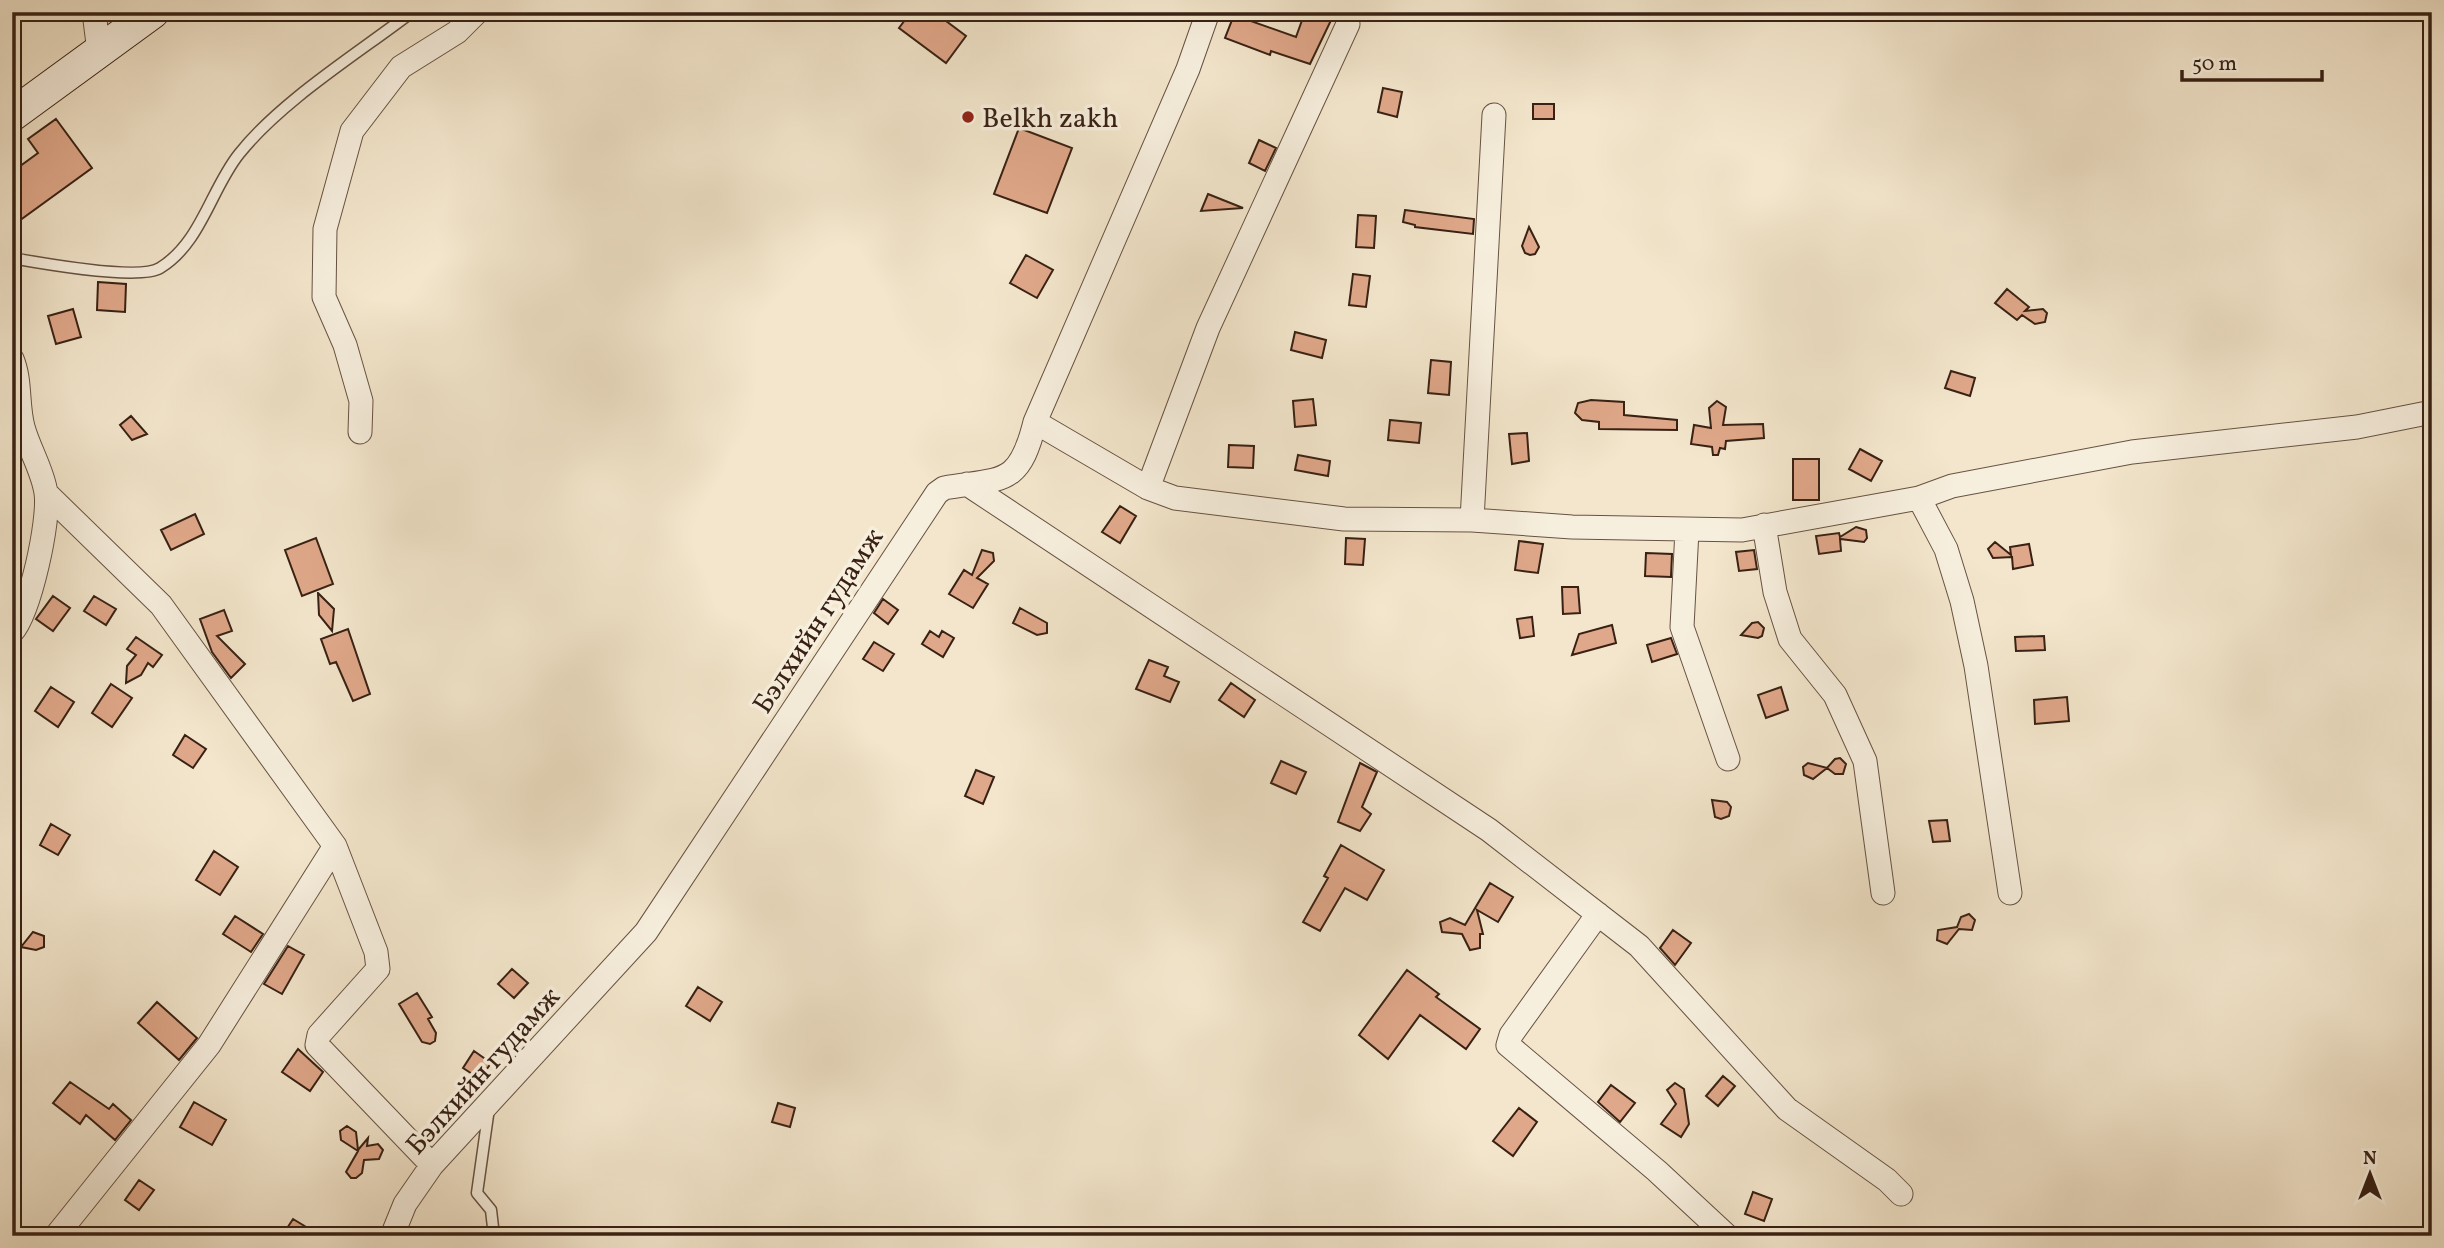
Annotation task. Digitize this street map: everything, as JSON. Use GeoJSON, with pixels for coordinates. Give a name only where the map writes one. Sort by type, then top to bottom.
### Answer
{"type":"FeatureCollection","features":[{"type":"Feature","properties":{"kind":"main road"},"geometry":{"type":"LineString","coordinates":[[12,115],[152,13]]}},
{"type":"Feature","properties":{"kind":"street"},"geometry":{"type":"LineString","coordinates":[[94,12],[99,52]]}},
{"type":"Feature","properties":{"kind":"street"},"geometry":{"type":"LineString","coordinates":[[360,432],[360,401],[352,367],[324,297],[326,229],[352,131],[401,67],[457,32],[477,12]]}},
{"type":"Feature","properties":{"kind":"street","name":"Бэлхийн гудамж"},"geometry":{"type":"LineString","coordinates":[[392,1236],[405,1204],[432,1165],[646,932],[937,493],[944,488],[999,479],[1014,471],[1026,457],[1035,422],[1188,69],[1208,12]]}},
{"type":"Feature","properties":{"kind":"street"},"geometry":{"type":"LineString","coordinates":[[1148,488],[1208,328],[1348,24]]}},
{"type":"Feature","properties":{"kind":"street"},"geometry":{"type":"LineString","coordinates":[[1472,520],[1494,115]]}},
{"type":"Feature","properties":{"kind":"street"},"geometry":{"type":"LineString","coordinates":[[12,359],[16,369],[22,425],[46,493],[41,548],[29,594],[12,632]]}},
{"type":"Feature","properties":{"kind":"street"},"geometry":{"type":"LineString","coordinates":[[1035,422],[1148,488],[1175,498],[1345,519],[1472,520],[1742,530],[1919,498],[1952,486],[2132,452],[2357,427],[2432,412]]}},
{"type":"Feature","properties":{"kind":"street"},"geometry":{"type":"LineString","coordinates":[[967,484],[1489,830],[1639,946],[1787,1109],[1887,1180],[1901,1194]]}},
{"type":"Feature","properties":{"kind":"street"},"geometry":{"type":"LineString","coordinates":[[46,493],[161,606],[335,846],[376,952],[378,969],[318,1035],[317,1045],[432,1165]]}},
{"type":"Feature","properties":{"kind":"street"},"geometry":{"type":"LineString","coordinates":[[1919,498],[1946,549],[1962,601],[1976,666],[2010,893]]}},
{"type":"Feature","properties":{"kind":"street"},"geometry":{"type":"LineString","coordinates":[[1764,526],[1775,592],[1790,639],[1835,695],[1865,761],[1883,892]]}},
{"type":"Feature","properties":{"kind":"street"},"geometry":{"type":"LineString","coordinates":[[1687,530],[1682,627],[1728,759]]}},
{"type":"Feature","properties":{"kind":"street"},"geometry":{"type":"LineString","coordinates":[[56,1236],[209,1045],[335,846]]}},
{"type":"Feature","properties":{"kind":"street"},"geometry":{"type":"LineString","coordinates":[[1598,914],[1511,1035],[1508,1045],[1657,1171],[1727,1236]]}},
{"type":"Feature","properties":{"kind":"lane"},"geometry":{"type":"LineString","coordinates":[[12,258],[64,267],[137,272],[159,270],[181,251],[215,199],[237,156],[262,129],[412,12]]}},
{"type":"Feature","properties":{"kind":"lane"},"geometry":{"type":"LineString","coordinates":[[489,1105],[477,1193],[491,1210],[494,1236]]}},
{"type":"Feature","properties":{"kind":"building"},"geometry":{"type":"Polygon","coordinates":[[[911,12],[934,12],[966,36],[946,63],[899,28],[911,12]]]}},
{"type":"Feature","properties":{"kind":"building"},"geometry":{"type":"Polygon","coordinates":[[[1305,12],[1335,12],[1310,64],[1271,51],[1270,55],[1225,38],[1234,15],[1296,37],[1305,12]]]}},
{"type":"Feature","properties":{"kind":"building"},"geometry":{"type":"Polygon","coordinates":[[[1383,88],[1402,92],[1397,117],[1378,112],[1383,88]]]}},
{"type":"Feature","properties":{"kind":"building"},"geometry":{"type":"Polygon","coordinates":[[[1533,104],[1554,104],[1554,119],[1533,119],[1533,104]]]}},
{"type":"Feature","properties":{"kind":"building"},"geometry":{"type":"Polygon","coordinates":[[[56,119],[92,168],[12,226],[12,172],[38,153],[28,139],[56,119]]]}},
{"type":"Feature","properties":{"kind":"building"},"geometry":{"type":"Polygon","coordinates":[[[1019,128],[1072,148],[1047,213],[994,194],[1019,128]]]}},
{"type":"Feature","properties":{"kind":"building"},"geometry":{"type":"Polygon","coordinates":[[[1259,140],[1276,148],[1265,171],[1249,163],[1259,140]]]}},
{"type":"Feature","properties":{"kind":"building"},"geometry":{"type":"Polygon","coordinates":[[[1208,194],[1243,208],[1201,211],[1208,194]]]}},
{"type":"Feature","properties":{"kind":"building"},"geometry":{"type":"Polygon","coordinates":[[[1405,210],[1474,219],[1473,234],[1415,227],[1403,222],[1405,210]]]}},
{"type":"Feature","properties":{"kind":"building"},"geometry":{"type":"Polygon","coordinates":[[[1358,215],[1376,216],[1374,248],[1356,247],[1358,215]]]}},
{"type":"Feature","properties":{"kind":"building"},"geometry":{"type":"Polygon","coordinates":[[[1529,227],[1539,247],[1535,254],[1530,255],[1525,253],[1522,246],[1529,227]]]}},
{"type":"Feature","properties":{"kind":"building"},"geometry":{"type":"Polygon","coordinates":[[[1026,255],[1053,270],[1037,298],[1010,283],[1026,255]]]}},
{"type":"Feature","properties":{"kind":"building"},"geometry":{"type":"Polygon","coordinates":[[[1353,274],[1370,276],[1366,307],[1349,305],[1353,274]]]}},
{"type":"Feature","properties":{"kind":"building"},"geometry":{"type":"Polygon","coordinates":[[[98,282],[126,284],[125,312],[97,310],[98,282]]]}},
{"type":"Feature","properties":{"kind":"building"},"geometry":{"type":"Polygon","coordinates":[[[2007,289],[2029,307],[2025,311],[2043,309],[2047,313],[2045,322],[2035,324],[2022,315],[2017,320],[1995,303],[2007,289]]]}},
{"type":"Feature","properties":{"kind":"building"},"geometry":{"type":"Polygon","coordinates":[[[73,309],[81,337],[56,344],[48,316],[73,309]]]}},
{"type":"Feature","properties":{"kind":"building"},"geometry":{"type":"Polygon","coordinates":[[[1295,332],[1326,340],[1322,358],[1291,350],[1295,332]]]}},
{"type":"Feature","properties":{"kind":"building"},"geometry":{"type":"Polygon","coordinates":[[[1431,360],[1451,362],[1449,395],[1428,393],[1431,360]]]}},
{"type":"Feature","properties":{"kind":"building"},"geometry":{"type":"Polygon","coordinates":[[[1951,371],[1975,378],[1970,396],[1945,388],[1951,371]]]}},
{"type":"Feature","properties":{"kind":"building"},"geometry":{"type":"Polygon","coordinates":[[[1313,399],[1316,425],[1295,427],[1293,401],[1313,399]]]}},
{"type":"Feature","properties":{"kind":"building"},"geometry":{"type":"Polygon","coordinates":[[[1591,400],[1624,402],[1624,415],[1677,420],[1677,430],[1599,429],[1599,422],[1582,420],[1575,413],[1578,403],[1591,400]]]}},
{"type":"Feature","properties":{"kind":"building"},"geometry":{"type":"Polygon","coordinates":[[[1717,401],[1726,407],[1723,425],[1763,424],[1764,438],[1726,441],[1725,449],[1720,448],[1718,455],[1713,455],[1712,447],[1691,444],[1694,425],[1711,428],[1709,408],[1717,401]]]}},
{"type":"Feature","properties":{"kind":"building"},"geometry":{"type":"Polygon","coordinates":[[[131,416],[147,434],[132,440],[120,425],[131,416]]]}},
{"type":"Feature","properties":{"kind":"building"},"geometry":{"type":"Polygon","coordinates":[[[1390,420],[1421,423],[1419,443],[1388,440],[1390,420]]]}},
{"type":"Feature","properties":{"kind":"building"},"geometry":{"type":"Polygon","coordinates":[[[1527,433],[1529,461],[1512,464],[1509,434],[1527,433]]]}},
{"type":"Feature","properties":{"kind":"building"},"geometry":{"type":"Polygon","coordinates":[[[1229,445],[1254,446],[1253,468],[1228,467],[1229,445]]]}},
{"type":"Feature","properties":{"kind":"building"},"geometry":{"type":"Polygon","coordinates":[[[1860,449],[1882,461],[1871,481],[1849,469],[1860,449]]]}},
{"type":"Feature","properties":{"kind":"building"},"geometry":{"type":"Polygon","coordinates":[[[1298,455],[1330,461],[1328,476],[1295,470],[1298,455]]]}},
{"type":"Feature","properties":{"kind":"building"},"geometry":{"type":"Polygon","coordinates":[[[1793,459],[1819,459],[1819,500],[1793,500],[1793,459]]]}},
{"type":"Feature","properties":{"kind":"building"},"geometry":{"type":"Polygon","coordinates":[[[1120,506],[1136,516],[1120,543],[1102,532],[1120,506]]]}},
{"type":"Feature","properties":{"kind":"building"},"geometry":{"type":"Polygon","coordinates":[[[195,514],[204,534],[171,550],[161,530],[195,514]]]}},
{"type":"Feature","properties":{"kind":"building"},"geometry":{"type":"Polygon","coordinates":[[[1856,527],[1866,530],[1867,538],[1864,542],[1840,539],[1841,551],[1819,554],[1816,536],[1839,533],[1840,537],[1856,527]]]}},
{"type":"Feature","properties":{"kind":"building"},"geometry":{"type":"Polygon","coordinates":[[[316,538],[333,584],[302,596],[285,550],[316,538]]]}},
{"type":"Feature","properties":{"kind":"building"},"geometry":{"type":"Polygon","coordinates":[[[1346,538],[1365,539],[1363,565],[1345,564],[1346,538]]]}},
{"type":"Feature","properties":{"kind":"building"},"geometry":{"type":"Polygon","coordinates":[[[1519,541],[1543,544],[1538,573],[1515,570],[1519,541]]]}},
{"type":"Feature","properties":{"kind":"building"},"geometry":{"type":"Polygon","coordinates":[[[1995,542],[2011,555],[2010,547],[2029,544],[2033,565],[2013,569],[2012,557],[1993,558],[1988,549],[1995,542]]]}},
{"type":"Feature","properties":{"kind":"building"},"geometry":{"type":"Polygon","coordinates":[[[982,550],[993,553],[994,561],[977,578],[988,584],[973,608],[949,594],[964,570],[972,575],[982,550]]]}},
{"type":"Feature","properties":{"kind":"building"},"geometry":{"type":"Polygon","coordinates":[[[1754,550],[1757,569],[1739,571],[1736,552],[1754,550]]]}},
{"type":"Feature","properties":{"kind":"building"},"geometry":{"type":"Polygon","coordinates":[[[1646,553],[1672,554],[1671,577],[1645,576],[1646,553]]]}},
{"type":"Feature","properties":{"kind":"building"},"geometry":{"type":"Polygon","coordinates":[[[1562,587],[1578,587],[1580,613],[1563,614],[1562,587]]]}},
{"type":"Feature","properties":{"kind":"building"},"geometry":{"type":"Polygon","coordinates":[[[318,593],[334,609],[332,631],[319,615],[318,593]]]}},
{"type":"Feature","properties":{"kind":"building"},"geometry":{"type":"Polygon","coordinates":[[[53,596],[70,608],[53,631],[36,619],[53,596]]]}},
{"type":"Feature","properties":{"kind":"building"},"geometry":{"type":"Polygon","coordinates":[[[94,596],[116,609],[106,625],[84,611],[94,596]]]}},
{"type":"Feature","properties":{"kind":"building"},"geometry":{"type":"Polygon","coordinates":[[[883,599],[898,610],[888,624],[874,613],[883,599]]]}},
{"type":"Feature","properties":{"kind":"building"},"geometry":{"type":"Polygon","coordinates":[[[1020,608],[1047,623],[1047,633],[1037,635],[1013,623],[1020,608]]]}},
{"type":"Feature","properties":{"kind":"building"},"geometry":{"type":"Polygon","coordinates":[[[224,610],[232,631],[217,636],[245,664],[231,678],[212,652],[200,619],[224,610]]]}},
{"type":"Feature","properties":{"kind":"building"},"geometry":{"type":"Polygon","coordinates":[[[1532,617],[1534,636],[1520,638],[1517,619],[1532,617]]]}},
{"type":"Feature","properties":{"kind":"building"},"geometry":{"type":"Polygon","coordinates":[[[1758,622],[1764,628],[1762,636],[1758,638],[1741,635],[1752,623],[1758,622]]]}},
{"type":"Feature","properties":{"kind":"building"},"geometry":{"type":"Polygon","coordinates":[[[1612,625],[1616,643],[1572,655],[1579,634],[1612,625]]]}},
{"type":"Feature","properties":{"kind":"building"},"geometry":{"type":"Polygon","coordinates":[[[348,629],[370,694],[353,701],[336,662],[330,664],[321,639],[348,629]]]}},
{"type":"Feature","properties":{"kind":"building"},"geometry":{"type":"Polygon","coordinates":[[[930,631],[939,637],[942,631],[954,638],[943,657],[922,644],[930,631]]]}},
{"type":"Feature","properties":{"kind":"building"},"geometry":{"type":"Polygon","coordinates":[[[2044,636],[2045,650],[2016,651],[2015,637],[2044,636]]]}},
{"type":"Feature","properties":{"kind":"building"},"geometry":{"type":"Polygon","coordinates":[[[136,637],[162,655],[153,667],[148,663],[141,675],[126,683],[127,666],[136,655],[127,649],[136,637]]]}},
{"type":"Feature","properties":{"kind":"building"},"geometry":{"type":"Polygon","coordinates":[[[1671,638],[1677,654],[1652,662],[1647,645],[1671,638]]]}},
{"type":"Feature","properties":{"kind":"building"},"geometry":{"type":"Polygon","coordinates":[[[874,642],[894,654],[883,671],[863,659],[874,642]]]}},
{"type":"Feature","properties":{"kind":"building"},"geometry":{"type":"Polygon","coordinates":[[[1149,660],[1168,667],[1164,676],[1179,682],[1170,702],[1136,689],[1149,660]]]}},
{"type":"Feature","properties":{"kind":"building"},"geometry":{"type":"Polygon","coordinates":[[[1231,683],[1255,700],[1244,717],[1219,700],[1231,683]]]}},
{"type":"Feature","properties":{"kind":"building"},"geometry":{"type":"Polygon","coordinates":[[[111,684],[132,698],[112,727],[92,713],[111,684]]]}},
{"type":"Feature","properties":{"kind":"building"},"geometry":{"type":"Polygon","coordinates":[[[51,687],[74,702],[58,727],[35,711],[51,687]]]}},
{"type":"Feature","properties":{"kind":"building"},"geometry":{"type":"Polygon","coordinates":[[[1781,687],[1788,710],[1766,718],[1758,695],[1781,687]]]}},
{"type":"Feature","properties":{"kind":"building"},"geometry":{"type":"Polygon","coordinates":[[[2067,697],[2069,721],[2035,724],[2034,700],[2067,697]]]}},
{"type":"Feature","properties":{"kind":"building"},"geometry":{"type":"Polygon","coordinates":[[[185,735],[206,749],[193,768],[173,755],[185,735]]]}},
{"type":"Feature","properties":{"kind":"building"},"geometry":{"type":"Polygon","coordinates":[[[1840,758],[1846,764],[1843,774],[1835,774],[1827,768],[1835,759],[1840,758]]]}},
{"type":"Feature","properties":{"kind":"building"},"geometry":{"type":"Polygon","coordinates":[[[1281,761],[1306,772],[1296,794],[1271,783],[1281,761]]]}},
{"type":"Feature","properties":{"kind":"building"},"geometry":{"type":"Polygon","coordinates":[[[1360,763],[1377,772],[1362,807],[1371,814],[1360,831],[1338,822],[1360,763]]]}},
{"type":"Feature","properties":{"kind":"building"},"geometry":{"type":"Polygon","coordinates":[[[1808,763],[1827,768],[1813,779],[1804,775],[1803,767],[1808,763]]]}},
{"type":"Feature","properties":{"kind":"building"},"geometry":{"type":"Polygon","coordinates":[[[976,770],[994,777],[983,804],[965,796],[976,770]]]}},
{"type":"Feature","properties":{"kind":"building"},"geometry":{"type":"Polygon","coordinates":[[[1712,800],[1727,802],[1731,807],[1729,816],[1721,819],[1715,817],[1712,800]]]}},
{"type":"Feature","properties":{"kind":"building"},"geometry":{"type":"Polygon","coordinates":[[[1947,820],[1950,841],[1933,842],[1929,821],[1947,820]]]}},
{"type":"Feature","properties":{"kind":"building"},"geometry":{"type":"Polygon","coordinates":[[[51,824],[70,835],[58,855],[40,845],[51,824]]]}},
{"type":"Feature","properties":{"kind":"building"},"geometry":{"type":"Polygon","coordinates":[[[1341,845],[1384,870],[1367,900],[1345,888],[1320,931],[1303,922],[1328,878],[1324,876],[1341,845]]]}},
{"type":"Feature","properties":{"kind":"building"},"geometry":{"type":"Polygon","coordinates":[[[214,851],[238,867],[220,895],[196,880],[214,851]]]}},
{"type":"Feature","properties":{"kind":"building"},"geometry":{"type":"Polygon","coordinates":[[[1490,883],[1513,897],[1498,922],[1477,910],[1483,934],[1480,934],[1480,948],[1470,950],[1462,934],[1442,932],[1440,922],[1450,918],[1465,925],[1490,883]]]}},
{"type":"Feature","properties":{"kind":"building"},"geometry":{"type":"Polygon","coordinates":[[[1969,914],[1975,920],[1972,930],[1959,929],[1947,944],[1937,940],[1938,930],[1957,927],[1961,917],[1969,914]]]}},
{"type":"Feature","properties":{"kind":"building"},"geometry":{"type":"Polygon","coordinates":[[[235,916],[263,934],[251,952],[223,934],[235,916]]]}},
{"type":"Feature","properties":{"kind":"building"},"geometry":{"type":"Polygon","coordinates":[[[1673,930],[1691,943],[1675,965],[1660,948],[1673,930]]]}},
{"type":"Feature","properties":{"kind":"building"},"geometry":{"type":"Polygon","coordinates":[[[33,932],[44,936],[44,947],[36,950],[21,947],[33,932]]]}},
{"type":"Feature","properties":{"kind":"building"},"geometry":{"type":"Polygon","coordinates":[[[288,946],[304,955],[282,994],[264,984],[288,946]]]}},
{"type":"Feature","properties":{"kind":"building"},"geometry":{"type":"Polygon","coordinates":[[[512,969],[528,983],[514,998],[498,984],[512,969]]]}},
{"type":"Feature","properties":{"kind":"building"},"geometry":{"type":"Polygon","coordinates":[[[1407,970],[1439,994],[1436,997],[1480,1029],[1466,1049],[1420,1015],[1388,1059],[1359,1035],[1407,970]]]}},
{"type":"Feature","properties":{"kind":"building"},"geometry":{"type":"Polygon","coordinates":[[[698,987],[722,1002],[710,1021],[686,1006],[698,987]]]}},
{"type":"Feature","properties":{"kind":"building"},"geometry":{"type":"Polygon","coordinates":[[[417,993],[432,1017],[428,1019],[436,1033],[435,1041],[430,1044],[422,1042],[399,1004],[417,993]]]}},
{"type":"Feature","properties":{"kind":"building"},"geometry":{"type":"Polygon","coordinates":[[[157,1002],[197,1038],[179,1060],[138,1023],[157,1002]]]}},
{"type":"Feature","properties":{"kind":"building"},"geometry":{"type":"Polygon","coordinates":[[[298,1049],[323,1072],[310,1091],[282,1072],[298,1049]]]}},
{"type":"Feature","properties":{"kind":"building"},"geometry":{"type":"Polygon","coordinates":[[[474,1051],[491,1063],[480,1079],[463,1068],[474,1051]]]}},
{"type":"Feature","properties":{"kind":"building"},"geometry":{"type":"Polygon","coordinates":[[[1723,1076],[1735,1086],[1718,1106],[1706,1096],[1723,1076]]]}},
{"type":"Feature","properties":{"kind":"building"},"geometry":{"type":"Polygon","coordinates":[[[70,1082],[109,1109],[113,1104],[131,1120],[115,1140],[86,1115],[80,1124],[53,1103],[70,1082]]]}},
{"type":"Feature","properties":{"kind":"building"},"geometry":{"type":"Polygon","coordinates":[[[1675,1083],[1684,1089],[1689,1124],[1681,1137],[1661,1124],[1676,1104],[1667,1090],[1675,1083]]]}},
{"type":"Feature","properties":{"kind":"building"},"geometry":{"type":"Polygon","coordinates":[[[1611,1085],[1635,1103],[1620,1122],[1598,1102],[1611,1085]]]}},
{"type":"Feature","properties":{"kind":"building"},"geometry":{"type":"Polygon","coordinates":[[[194,1102],[226,1120],[212,1145],[180,1127],[194,1102]]]}},
{"type":"Feature","properties":{"kind":"building"},"geometry":{"type":"Polygon","coordinates":[[[778,1103],[795,1108],[790,1127],[772,1122],[778,1103]]]}},
{"type":"Feature","properties":{"kind":"building"},"geometry":{"type":"Polygon","coordinates":[[[1519,1108],[1537,1122],[1513,1156],[1493,1141],[1519,1108]]]}},
{"type":"Feature","properties":{"kind":"building"},"geometry":{"type":"Polygon","coordinates":[[[347,1126],[356,1132],[358,1150],[368,1138],[367,1146],[378,1144],[383,1150],[379,1159],[364,1160],[362,1173],[356,1178],[351,1178],[346,1172],[358,1151],[341,1140],[340,1131],[347,1126]]]}},
{"type":"Feature","properties":{"kind":"building"},"geometry":{"type":"Polygon","coordinates":[[[139,1180],[154,1190],[139,1210],[125,1200],[139,1180]]]}},
{"type":"Feature","properties":{"kind":"building"},"geometry":{"type":"Polygon","coordinates":[[[1753,1192],[1772,1199],[1764,1221],[1745,1214],[1753,1192]]]}},
{"type":"Feature","properties":{"kind":"building"},"geometry":{"type":"Polygon","coordinates":[[[293,1219],[321,1236],[282,1236],[293,1219]]]}},
{"type":"Feature","properties":{"kind":"place","name":"Belkh zakh"},"geometry":{"type":"Point","coordinates":[968,117]}}]}
